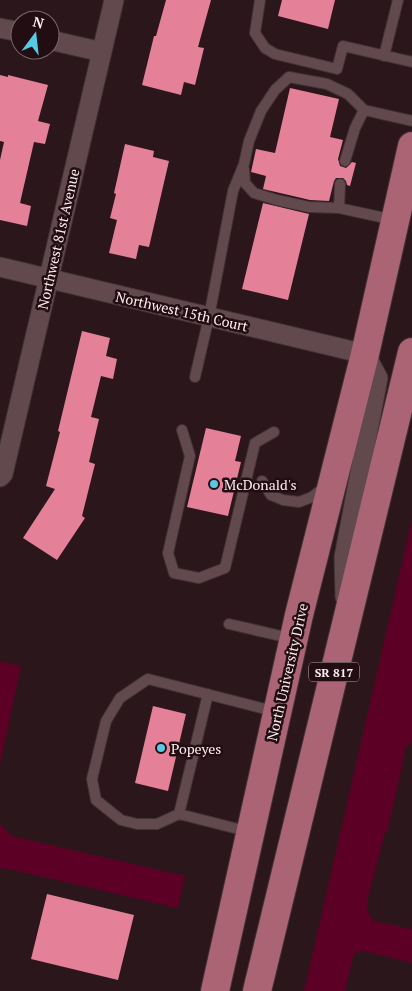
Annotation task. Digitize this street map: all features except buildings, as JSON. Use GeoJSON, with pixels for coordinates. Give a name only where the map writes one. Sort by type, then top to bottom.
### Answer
{"type":"FeatureCollection","features":[{"type":"Feature","properties":{"kind":"main road","name":"North University Drive"},"geometry":{"type":"LineString","coordinates":[[215,991],[294,639],[364,354],[412,146]]}},
{"type":"Feature","properties":{"kind":"main road","name":"SR 817"},"geometry":{"type":"LineString","coordinates":[[257,991],[412,352]]}},
{"type":"Feature","properties":{"kind":"street","name":"Northwest 81st Avenue"},"geometry":{"type":"LineString","coordinates":[[0,477],[3,474],[114,0]]}},
{"type":"Feature","properties":{"kind":"street"},"geometry":{"type":"LineString","coordinates":[[60,42],[102,52]]}},
{"type":"Feature","properties":{"kind":"street","name":"Northwest 15th Court"},"geometry":{"type":"LineString","coordinates":[[0,267],[364,354]]}},
{"type":"Feature","properties":{"kind":"street"},"geometry":{"type":"LineString","coordinates":[[345,626],[344,558],[378,378],[364,354]]}},
{"type":"Feature","properties":{"kind":"lane"},"geometry":{"type":"LineString","coordinates":[[260,0],[255,33],[265,48],[275,54],[338,69],[343,46],[412,62]]}},
{"type":"Feature","properties":{"kind":"lane"},"geometry":{"type":"LineString","coordinates":[[384,56],[398,0]]}},
{"type":"Feature","properties":{"kind":"lane"},"geometry":{"type":"LineString","coordinates":[[195,377],[209,317],[233,191],[261,111],[274,90],[289,76],[327,84],[348,94],[364,110],[412,121]]}},
{"type":"Feature","properties":{"kind":"lane"},"geometry":{"type":"LineString","coordinates":[[345,161],[355,128],[364,110]]}},
{"type":"Feature","properties":{"kind":"lane"},"geometry":{"type":"LineString","coordinates":[[244,164],[245,184],[254,193],[309,207],[339,208],[395,221]]}},
{"type":"Feature","properties":{"kind":"lane"},"geometry":{"type":"LineString","coordinates":[[339,208],[340,184]]}},
{"type":"Feature","properties":{"kind":"lane"},"geometry":{"type":"LineString","coordinates":[[182,430],[190,456],[168,553],[174,572],[199,578],[225,568],[255,443],[274,432]]}},
{"type":"Feature","properties":{"kind":"lane"},"geometry":{"type":"LineString","coordinates":[[262,481],[271,495],[283,500],[299,502],[312,497],[333,481]]}},
{"type":"Feature","properties":{"kind":"lane"},"geometry":{"type":"LineString","coordinates":[[229,624],[294,639]]}},
{"type":"Feature","properties":{"kind":"lane"},"geometry":{"type":"LineString","coordinates":[[251,833],[179,814],[157,824],[137,824],[121,820],[96,800],[92,779],[97,754],[106,722],[120,698],[148,679],[278,712]]}},
{"type":"Feature","properties":{"kind":"lane"},"geometry":{"type":"LineString","coordinates":[[179,814],[208,694]]}},
{"type":"Feature","properties":{"kind":"shaded area"},"geometry":{"type":"Polygon","coordinates":[[[412,519],[412,737],[411,742],[406,747],[388,830],[385,833],[368,897],[367,909],[373,921],[412,929],[412,963],[364,951],[354,954],[345,991],[304,991],[412,519]]]}},
{"type":"Feature","properties":{"kind":"shaded area"},"geometry":{"type":"Polygon","coordinates":[[[0,661],[21,666],[0,765],[0,661]]]}},
{"type":"Feature","properties":{"kind":"shaded area"},"geometry":{"type":"Polygon","coordinates":[[[0,824],[12,836],[185,876],[178,908],[0,868],[0,824]]]}},
{"type":"Feature","properties":{"kind":"place","name":"McDonald's"},"geometry":{"type":"Point","coordinates":[214,484]}},
{"type":"Feature","properties":{"kind":"place","name":"Popeyes"},"geometry":{"type":"Point","coordinates":[161,748]}}]}
